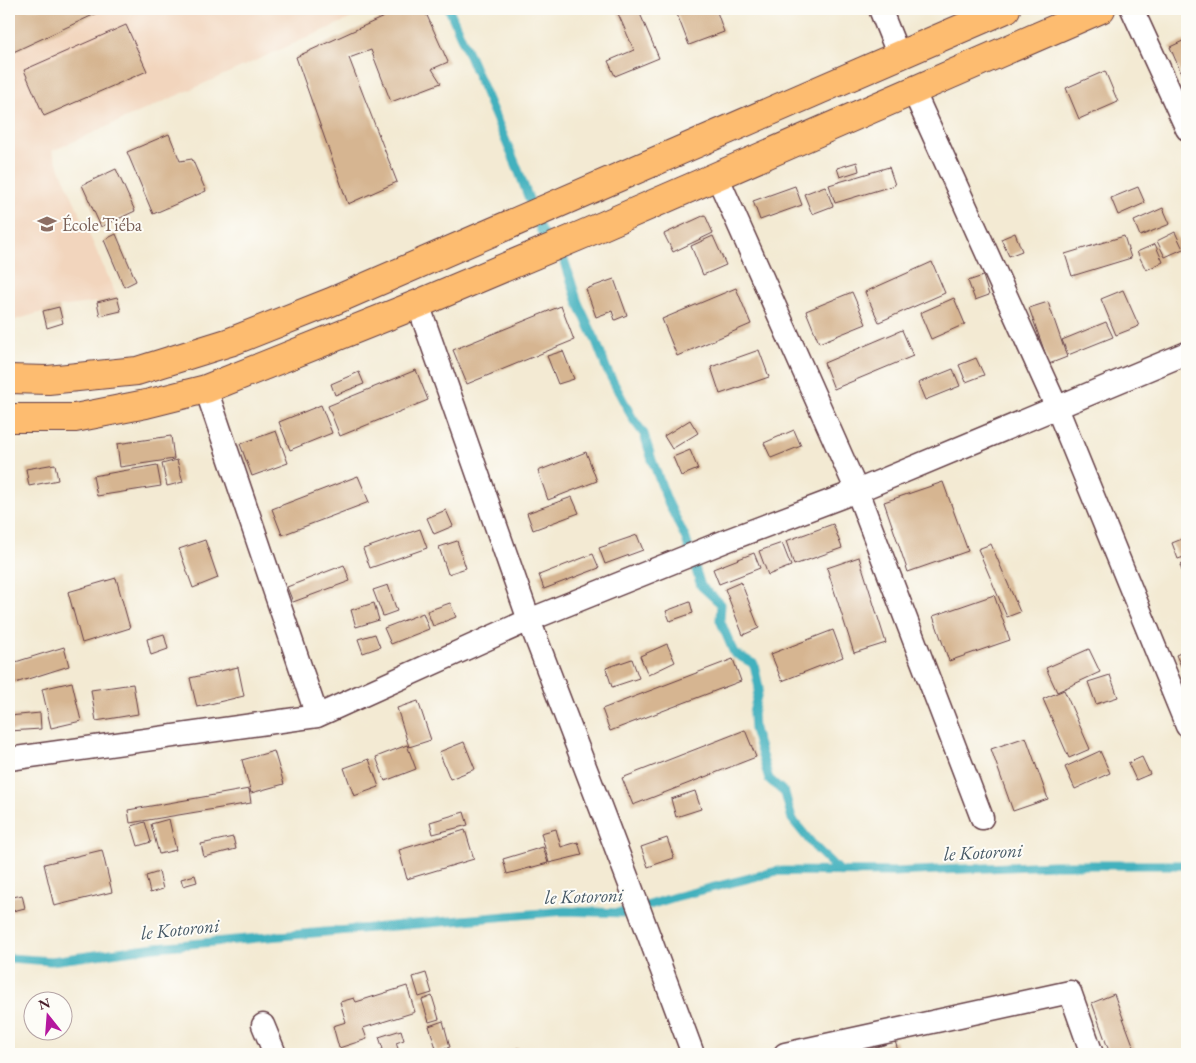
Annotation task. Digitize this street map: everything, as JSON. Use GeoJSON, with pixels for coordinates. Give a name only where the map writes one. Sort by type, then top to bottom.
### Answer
{"type":"FeatureCollection","features":[{"type":"Feature","properties":{"kind":"highway"},"geometry":{"type":"LineString","coordinates":[[9,379],[48,380],[137,370],[230,342],[331,302],[1006,9]]}},
{"type":"Feature","properties":{"kind":"highway"},"geometry":{"type":"LineString","coordinates":[[9,418],[75,418],[146,404],[206,389],[418,304],[584,234],[1101,9]]}},
{"type":"Feature","properties":{"kind":"street"},"geometry":{"type":"LineString","coordinates":[[880,9],[899,56]]}},
{"type":"Feature","properties":{"kind":"street"},"geometry":{"type":"LineString","coordinates":[[1132,9],[1187,129]]}},
{"type":"Feature","properties":{"kind":"street"},"geometry":{"type":"LineString","coordinates":[[913,90],[1057,408],[1187,726]]}},
{"type":"Feature","properties":{"kind":"street"},"geometry":{"type":"LineString","coordinates":[[718,176],[857,491],[982,818]]}},
{"type":"Feature","properties":{"kind":"street"},"geometry":{"type":"LineString","coordinates":[[418,304],[529,620],[692,1054]]}},
{"type":"Feature","properties":{"kind":"street"},"geometry":{"type":"LineString","coordinates":[[9,760],[317,716],[529,620],[728,540],[857,491],[1187,353]]}},
{"type":"Feature","properties":{"kind":"street"},"geometry":{"type":"LineString","coordinates":[[206,389],[317,716]]}},
{"type":"Feature","properties":{"kind":"street"},"geometry":{"type":"LineString","coordinates":[[785,1054],[1070,992],[1092,1054]]}},
{"type":"Feature","properties":{"kind":"street"},"geometry":{"type":"LineString","coordinates":[[263,1025],[275,1054]]}},
{"type":"Feature","properties":{"kind":"shaded area","name":"École Tiéba"},"geometry":{"type":"Polygon","coordinates":[[[9,9],[372,9],[52,151],[117,297],[97,302],[59,307],[15,320],[9,319],[9,9]]]}},
{"type":"Feature","properties":{"kind":"building"},"geometry":{"type":"Polygon","coordinates":[[[9,9],[106,9],[9,54],[9,9]]]}},
{"type":"Feature","properties":{"kind":"building"},"geometry":{"type":"Polygon","coordinates":[[[401,9],[424,9],[448,62],[432,69],[441,83],[391,102],[371,50],[349,58],[397,182],[348,204],[296,57],[401,9]]]}},
{"type":"Feature","properties":{"kind":"building"},"geometry":{"type":"Polygon","coordinates":[[[616,9],[638,9],[659,58],[615,76],[608,61],[634,50],[616,9]]]}},
{"type":"Feature","properties":{"kind":"building"},"geometry":{"type":"Polygon","coordinates":[[[675,9],[716,9],[724,32],[689,45],[675,9]]]}},
{"type":"Feature","properties":{"kind":"building"},"geometry":{"type":"Polygon","coordinates":[[[126,25],[147,71],[44,116],[24,70],[126,25]]]}},
{"type":"Feature","properties":{"kind":"building"},"geometry":{"type":"Polygon","coordinates":[[[1187,39],[1187,73],[1182,75],[1170,47],[1187,39]]]}},
{"type":"Feature","properties":{"kind":"building"},"geometry":{"type":"Polygon","coordinates":[[[1105,71],[1118,102],[1079,119],[1066,88],[1105,71]]]}},
{"type":"Feature","properties":{"kind":"building"},"geometry":{"type":"Polygon","coordinates":[[[169,134],[180,161],[192,159],[206,191],[153,214],[127,152],[169,134]]]}},
{"type":"Feature","properties":{"kind":"building"},"geometry":{"type":"Polygon","coordinates":[[[857,162],[859,171],[840,177],[837,168],[857,162]]]}},
{"type":"Feature","properties":{"kind":"building"},"geometry":{"type":"Polygon","coordinates":[[[889,167],[895,185],[835,203],[829,185],[889,167]]]}},
{"type":"Feature","properties":{"kind":"building"},"geometry":{"type":"Polygon","coordinates":[[[116,169],[135,211],[101,227],[82,185],[116,169]]]}},
{"type":"Feature","properties":{"kind":"building"},"geometry":{"type":"Polygon","coordinates":[[[795,186],[802,205],[760,220],[753,201],[795,186]]]}},
{"type":"Feature","properties":{"kind":"building"},"geometry":{"type":"Polygon","coordinates":[[[825,186],[833,206],[812,214],[804,194],[825,186]]]}},
{"type":"Feature","properties":{"kind":"building"},"geometry":{"type":"Polygon","coordinates":[[[1138,187],[1145,203],[1118,215],[1111,198],[1138,187]]]}},
{"type":"Feature","properties":{"kind":"building"},"geometry":{"type":"Polygon","coordinates":[[[1163,208],[1170,224],[1140,236],[1134,221],[1163,208]]]}},
{"type":"Feature","properties":{"kind":"building"},"geometry":{"type":"Polygon","coordinates":[[[705,215],[713,233],[673,252],[664,234],[705,215]]]}},
{"type":"Feature","properties":{"kind":"building"},"geometry":{"type":"Polygon","coordinates":[[[1175,232],[1183,249],[1165,257],[1157,241],[1175,232]]]}},
{"type":"Feature","properties":{"kind":"building"},"geometry":{"type":"Polygon","coordinates":[[[1015,233],[1022,251],[1009,256],[1001,239],[1015,233]]]}},
{"type":"Feature","properties":{"kind":"building"},"geometry":{"type":"Polygon","coordinates":[[[116,234],[136,281],[124,287],[104,240],[116,234]]]}},
{"type":"Feature","properties":{"kind":"building"},"geometry":{"type":"Polygon","coordinates":[[[713,236],[726,265],[703,275],[691,246],[713,236]]]}},
{"type":"Feature","properties":{"kind":"building"},"geometry":{"type":"Polygon","coordinates":[[[1124,236],[1131,258],[1072,276],[1065,254],[1124,236]]]}},
{"type":"Feature","properties":{"kind":"building"},"geometry":{"type":"Polygon","coordinates":[[[1155,244],[1163,262],[1146,270],[1137,252],[1155,244]]]}},
{"type":"Feature","properties":{"kind":"building"},"geometry":{"type":"Polygon","coordinates":[[[932,262],[945,293],[879,322],[865,292],[932,262]]]}},
{"type":"Feature","properties":{"kind":"building"},"geometry":{"type":"Polygon","coordinates":[[[983,276],[989,295],[975,300],[968,281],[983,276]]]}},
{"type":"Feature","properties":{"kind":"building"},"geometry":{"type":"Polygon","coordinates":[[[614,279],[627,315],[615,320],[612,311],[596,317],[586,289],[614,279]]]}},
{"type":"Feature","properties":{"kind":"building"},"geometry":{"type":"Polygon","coordinates":[[[736,288],[751,324],[677,356],[662,319],[736,288]]]}},
{"type":"Feature","properties":{"kind":"building"},"geometry":{"type":"Polygon","coordinates":[[[1123,290],[1139,326],[1116,335],[1101,299],[1123,290]]]}},
{"type":"Feature","properties":{"kind":"building"},"geometry":{"type":"Polygon","coordinates":[[[852,292],[866,324],[819,343],[806,311],[852,292]]]}},
{"type":"Feature","properties":{"kind":"building"},"geometry":{"type":"Polygon","coordinates":[[[117,297],[121,311],[100,316],[97,302],[117,297]]]}},
{"type":"Feature","properties":{"kind":"building"},"geometry":{"type":"Polygon","coordinates":[[[954,298],[965,324],[931,339],[920,313],[954,298]]]}},
{"type":"Feature","properties":{"kind":"building"},"geometry":{"type":"Polygon","coordinates":[[[1048,302],[1067,357],[1049,364],[1029,308],[1048,302]]]}},
{"type":"Feature","properties":{"kind":"building"},"geometry":{"type":"Polygon","coordinates":[[[561,306],[574,340],[467,384],[453,350],[561,306]]]}},
{"type":"Feature","properties":{"kind":"building"},"geometry":{"type":"Polygon","coordinates":[[[59,307],[63,323],[47,328],[43,311],[59,307]]]}},
{"type":"Feature","properties":{"kind":"building"},"geometry":{"type":"Polygon","coordinates":[[[1106,322],[1113,337],[1068,355],[1062,340],[1106,322]]]}},
{"type":"Feature","properties":{"kind":"building"},"geometry":{"type":"Polygon","coordinates":[[[902,330],[913,356],[834,389],[824,363],[902,330]]]}},
{"type":"Feature","properties":{"kind":"building"},"geometry":{"type":"Polygon","coordinates":[[[759,350],[769,377],[720,394],[711,367],[759,350]]]}},
{"type":"Feature","properties":{"kind":"building"},"geometry":{"type":"Polygon","coordinates":[[[563,351],[574,379],[558,384],[547,356],[563,351]]]}},
{"type":"Feature","properties":{"kind":"building"},"geometry":{"type":"Polygon","coordinates":[[[976,358],[984,375],[966,382],[959,365],[976,358]]]}},
{"type":"Feature","properties":{"kind":"building"},"geometry":{"type":"Polygon","coordinates":[[[953,369],[960,386],[925,400],[918,383],[953,369]]]}},
{"type":"Feature","properties":{"kind":"building"},"geometry":{"type":"Polygon","coordinates":[[[416,370],[428,400],[340,436],[328,406],[416,370]]]}},
{"type":"Feature","properties":{"kind":"building"},"geometry":{"type":"Polygon","coordinates":[[[359,372],[364,384],[335,395],[331,384],[359,372]]]}},
{"type":"Feature","properties":{"kind":"building"},"geometry":{"type":"Polygon","coordinates":[[[321,405],[332,433],[290,450],[279,422],[321,405]]]}},
{"type":"Feature","properties":{"kind":"building"},"geometry":{"type":"Polygon","coordinates":[[[690,420],[698,433],[672,449],[664,436],[690,420]]]}},
{"type":"Feature","properties":{"kind":"building"},"geometry":{"type":"Polygon","coordinates":[[[794,430],[801,446],[771,458],[764,443],[794,430]]]}},
{"type":"Feature","properties":{"kind":"building"},"geometry":{"type":"Polygon","coordinates":[[[276,431],[288,463],[252,476],[240,444],[276,431]]]}},
{"type":"Feature","properties":{"kind":"building"},"geometry":{"type":"Polygon","coordinates":[[[171,436],[174,459],[120,467],[117,444],[171,436]]]}},
{"type":"Feature","properties":{"kind":"building"},"geometry":{"type":"Polygon","coordinates":[[[690,450],[698,469],[681,476],[673,457],[690,450]]]}},
{"type":"Feature","properties":{"kind":"building"},"geometry":{"type":"Polygon","coordinates":[[[586,452],[597,481],[548,500],[538,471],[586,452]]]}},
{"type":"Feature","properties":{"kind":"building"},"geometry":{"type":"Polygon","coordinates":[[[177,460],[183,482],[167,486],[162,464],[177,460]]]}},
{"type":"Feature","properties":{"kind":"building"},"geometry":{"type":"Polygon","coordinates":[[[55,464],[58,480],[29,486],[26,469],[55,464]]]}},
{"type":"Feature","properties":{"kind":"building"},"geometry":{"type":"Polygon","coordinates":[[[157,465],[161,486],[97,496],[93,476],[157,465]]]}},
{"type":"Feature","properties":{"kind":"building"},"geometry":{"type":"Polygon","coordinates":[[[358,476],[369,502],[282,535],[272,509],[358,476]]]}},
{"type":"Feature","properties":{"kind":"building"},"geometry":{"type":"Polygon","coordinates":[[[943,482],[968,551],[908,572],[884,502],[943,482]]]}},
{"type":"Feature","properties":{"kind":"building"},"geometry":{"type":"Polygon","coordinates":[[[572,497],[579,513],[533,530],[527,513],[572,497]]]}},
{"type":"Feature","properties":{"kind":"building"},"geometry":{"type":"Polygon","coordinates":[[[446,510],[453,526],[434,534],[427,518],[446,510]]]}},
{"type":"Feature","properties":{"kind":"building"},"geometry":{"type":"Polygon","coordinates":[[[833,524],[842,548],[794,565],[786,541],[833,524]]]}},
{"type":"Feature","properties":{"kind":"building"},"geometry":{"type":"Polygon","coordinates":[[[420,529],[427,548],[370,568],[363,549],[420,529]]]}},
{"type":"Feature","properties":{"kind":"building"},"geometry":{"type":"Polygon","coordinates":[[[637,535],[643,550],[605,564],[599,548],[637,535]]]}},
{"type":"Feature","properties":{"kind":"building"},"geometry":{"type":"Polygon","coordinates":[[[1187,537],[1187,556],[1178,559],[1172,543],[1187,537]]]}},
{"type":"Feature","properties":{"kind":"building"},"geometry":{"type":"Polygon","coordinates":[[[205,540],[218,578],[193,588],[179,549],[205,540]]]}},
{"type":"Feature","properties":{"kind":"building"},"geometry":{"type":"Polygon","coordinates":[[[457,541],[466,568],[448,574],[439,547],[457,541]]]}},
{"type":"Feature","properties":{"kind":"building"},"geometry":{"type":"Polygon","coordinates":[[[782,543],[791,566],[768,575],[759,551],[782,543]]]}},
{"type":"Feature","properties":{"kind":"building"},"geometry":{"type":"Polygon","coordinates":[[[991,544],[1020,612],[1007,617],[978,549],[991,544]]]}},
{"type":"Feature","properties":{"kind":"building"},"geometry":{"type":"Polygon","coordinates":[[[754,553],[760,568],[719,584],[713,569],[754,553]]]}},
{"type":"Feature","properties":{"kind":"building"},"geometry":{"type":"Polygon","coordinates":[[[593,554],[599,568],[544,589],[539,575],[593,554]]]}},
{"type":"Feature","properties":{"kind":"building"},"geometry":{"type":"Polygon","coordinates":[[[859,557],[886,643],[854,653],[827,568],[859,557]]]}},
{"type":"Feature","properties":{"kind":"building"},"geometry":{"type":"Polygon","coordinates":[[[1187,562],[1187,586],[1180,565],[1187,562]]]}},
{"type":"Feature","properties":{"kind":"building"},"geometry":{"type":"Polygon","coordinates":[[[344,565],[350,581],[293,602],[287,587],[344,565]]]}},
{"type":"Feature","properties":{"kind":"building"},"geometry":{"type":"Polygon","coordinates":[[[116,578],[130,628],[82,643],[68,592],[116,578]]]}},
{"type":"Feature","properties":{"kind":"building"},"geometry":{"type":"Polygon","coordinates":[[[741,582],[759,628],[743,635],[725,589],[741,582]]]}},
{"type":"Feature","properties":{"kind":"building"},"geometry":{"type":"Polygon","coordinates":[[[388,585],[397,611],[383,616],[373,590],[388,585]]]}},
{"type":"Feature","properties":{"kind":"building"},"geometry":{"type":"Polygon","coordinates":[[[994,595],[1010,640],[949,661],[933,616],[994,595]]]}},
{"type":"Feature","properties":{"kind":"building"},"geometry":{"type":"Polygon","coordinates":[[[690,602],[693,613],[670,621],[666,611],[690,602]]]}},
{"type":"Feature","properties":{"kind":"building"},"geometry":{"type":"Polygon","coordinates":[[[374,603],[379,620],[356,627],[351,610],[374,603]]]}},
{"type":"Feature","properties":{"kind":"building"},"geometry":{"type":"Polygon","coordinates":[[[450,603],[456,617],[433,626],[427,611],[450,603]]]}},
{"type":"Feature","properties":{"kind":"building"},"geometry":{"type":"Polygon","coordinates":[[[423,613],[429,629],[391,644],[384,628],[423,613]]]}},
{"type":"Feature","properties":{"kind":"building"},"geometry":{"type":"Polygon","coordinates":[[[833,630],[843,657],[782,681],[771,654],[833,630]]]}},
{"type":"Feature","properties":{"kind":"building"},"geometry":{"type":"Polygon","coordinates":[[[164,634],[168,649],[151,655],[147,639],[164,634]]]}},
{"type":"Feature","properties":{"kind":"building"},"geometry":{"type":"Polygon","coordinates":[[[375,634],[380,647],[363,653],[358,639],[375,634]]]}},
{"type":"Feature","properties":{"kind":"building"},"geometry":{"type":"Polygon","coordinates":[[[667,644],[675,662],[648,675],[640,656],[667,644]]]}},
{"type":"Feature","properties":{"kind":"building"},"geometry":{"type":"Polygon","coordinates":[[[64,647],[69,666],[9,685],[9,664],[64,647]]]}},
{"type":"Feature","properties":{"kind":"building"},"geometry":{"type":"Polygon","coordinates":[[[1089,649],[1100,672],[1057,692],[1046,668],[1089,649]]]}},
{"type":"Feature","properties":{"kind":"building"},"geometry":{"type":"Polygon","coordinates":[[[1187,650],[1187,679],[1176,655],[1187,650]]]}},
{"type":"Feature","properties":{"kind":"building"},"geometry":{"type":"Polygon","coordinates":[[[632,659],[639,678],[612,687],[606,668],[632,659]]]}},
{"type":"Feature","properties":{"kind":"building"},"geometry":{"type":"Polygon","coordinates":[[[733,659],[741,681],[610,731],[602,709],[733,659]]]}},
{"type":"Feature","properties":{"kind":"building"},"geometry":{"type":"Polygon","coordinates":[[[238,667],[244,696],[197,707],[190,678],[238,667]]]}},
{"type":"Feature","properties":{"kind":"building"},"geometry":{"type":"Polygon","coordinates":[[[1110,675],[1118,697],[1096,704],[1088,682],[1110,675]]]}},
{"type":"Feature","properties":{"kind":"building"},"geometry":{"type":"Polygon","coordinates":[[[72,682],[81,721],[51,728],[42,689],[72,682]]]}},
{"type":"Feature","properties":{"kind":"building"},"geometry":{"type":"Polygon","coordinates":[[[133,684],[138,714],[96,721],[91,690],[133,684]]]}},
{"type":"Feature","properties":{"kind":"building"},"geometry":{"type":"Polygon","coordinates":[[[1064,690],[1090,749],[1069,758],[1043,699],[1064,690]]]}},
{"type":"Feature","properties":{"kind":"building"},"geometry":{"type":"Polygon","coordinates":[[[418,701],[431,740],[409,747],[397,708],[418,701]]]}},
{"type":"Feature","properties":{"kind":"building"},"geometry":{"type":"Polygon","coordinates":[[[40,713],[41,729],[9,731],[9,716],[40,713]]]}},
{"type":"Feature","properties":{"kind":"building"},"geometry":{"type":"Polygon","coordinates":[[[745,730],[756,757],[633,805],[622,778],[745,730]]]}},
{"type":"Feature","properties":{"kind":"building"},"geometry":{"type":"Polygon","coordinates":[[[1026,737],[1048,799],[1013,811],[991,749],[1026,737]]]}},
{"type":"Feature","properties":{"kind":"building"},"geometry":{"type":"Polygon","coordinates":[[[464,742],[475,769],[450,779],[439,752],[464,742]]]}},
{"type":"Feature","properties":{"kind":"building"},"geometry":{"type":"Polygon","coordinates":[[[407,745],[416,769],[385,781],[376,757],[407,745]]]}},
{"type":"Feature","properties":{"kind":"building"},"geometry":{"type":"Polygon","coordinates":[[[274,751],[284,784],[251,793],[242,760],[274,751]]]}},
{"type":"Feature","properties":{"kind":"building"},"geometry":{"type":"Polygon","coordinates":[[[1100,751],[1110,773],[1075,789],[1065,767],[1100,751]]]}},
{"type":"Feature","properties":{"kind":"building"},"geometry":{"type":"Polygon","coordinates":[[[1142,757],[1150,774],[1136,780],[1128,763],[1142,757]]]}},
{"type":"Feature","properties":{"kind":"building"},"geometry":{"type":"Polygon","coordinates":[[[369,759],[379,787],[354,796],[344,768],[369,759]]]}},
{"type":"Feature","properties":{"kind":"building"},"geometry":{"type":"Polygon","coordinates":[[[249,789],[251,803],[130,823],[128,810],[249,789]]]}},
{"type":"Feature","properties":{"kind":"building"},"geometry":{"type":"Polygon","coordinates":[[[695,791],[701,809],[676,817],[671,799],[695,791]]]}},
{"type":"Feature","properties":{"kind":"building"},"geometry":{"type":"Polygon","coordinates":[[[464,812],[468,825],[433,834],[430,822],[464,812]]]}},
{"type":"Feature","properties":{"kind":"building"},"geometry":{"type":"Polygon","coordinates":[[[169,819],[176,850],[159,854],[151,824],[169,819]]]}},
{"type":"Feature","properties":{"kind":"building"},"geometry":{"type":"Polygon","coordinates":[[[145,822],[151,842],[138,846],[132,826],[145,822]]]}},
{"type":"Feature","properties":{"kind":"building"},"geometry":{"type":"Polygon","coordinates":[[[556,829],[561,847],[578,842],[582,855],[549,863],[541,833],[556,829]]]}},
{"type":"Feature","properties":{"kind":"building"},"geometry":{"type":"Polygon","coordinates":[[[465,830],[474,859],[407,879],[399,850],[465,830]]]}},
{"type":"Feature","properties":{"kind":"building"},"geometry":{"type":"Polygon","coordinates":[[[233,837],[236,849],[204,857],[201,844],[233,837]]]}},
{"type":"Feature","properties":{"kind":"building"},"geometry":{"type":"Polygon","coordinates":[[[667,838],[674,858],[648,867],[641,847],[667,838]]]}},
{"type":"Feature","properties":{"kind":"building"},"geometry":{"type":"Polygon","coordinates":[[[543,847],[548,863],[507,874],[503,859],[543,847]]]}},
{"type":"Feature","properties":{"kind":"building"},"geometry":{"type":"Polygon","coordinates":[[[102,850],[112,892],[54,906],[44,864],[102,850]]]}},
{"type":"Feature","properties":{"kind":"building"},"geometry":{"type":"Polygon","coordinates":[[[159,872],[163,889],[150,893],[146,876],[159,872]]]}},
{"type":"Feature","properties":{"kind":"building"},"geometry":{"type":"Polygon","coordinates":[[[195,875],[197,882],[183,886],[181,879],[195,875]]]}},
{"type":"Feature","properties":{"kind":"building"},"geometry":{"type":"Polygon","coordinates":[[[22,895],[25,908],[9,912],[9,898],[22,895]]]}},
{"type":"Feature","properties":{"kind":"building"},"geometry":{"type":"Polygon","coordinates":[[[426,973],[432,993],[419,997],[413,977],[426,973]]]}},
{"type":"Feature","properties":{"kind":"building"},"geometry":{"type":"Polygon","coordinates":[[[407,986],[415,1012],[363,1028],[367,1039],[339,1048],[333,1026],[346,1022],[340,1002],[354,998],[356,1002],[407,986]]]}},
{"type":"Feature","properties":{"kind":"building"},"geometry":{"type":"Polygon","coordinates":[[[1114,994],[1135,1050],[1121,1054],[1110,1054],[1092,1003],[1114,994]]]}},
{"type":"Feature","properties":{"kind":"building"},"geometry":{"type":"Polygon","coordinates":[[[432,996],[439,1019],[429,1022],[422,1000],[432,996]]]}},
{"type":"Feature","properties":{"kind":"building"},"geometry":{"type":"Polygon","coordinates":[[[443,1021],[450,1047],[437,1051],[429,1026],[443,1021]]]}},
{"type":"Feature","properties":{"kind":"building"},"geometry":{"type":"Polygon","coordinates":[[[401,1030],[404,1040],[396,1043],[400,1054],[383,1054],[379,1037],[401,1030]]]}},
{"type":"Feature","properties":{"kind":"building"},"geometry":{"type":"Polygon","coordinates":[[[895,1041],[899,1054],[857,1054],[895,1041]]]}},
{"type":"Feature","properties":{"kind":"building"},"geometry":{"type":"Polygon","coordinates":[[[518,1048],[521,1054],[499,1054],[518,1048]]]}},
{"type":"Feature","properties":{"kind":"waterway"},"geometry":{"type":"LineString","coordinates":[[449,9],[517,167],[541,231],[564,259],[578,303],[607,370],[633,419],[644,434],[667,500],[686,539],[701,586],[721,604],[720,620],[734,653],[754,664],[759,688],[753,713],[754,729],[769,779],[785,793],[792,819],[814,846],[840,872]]}},
{"type":"Feature","properties":{"kind":"waterway","name":"le Kotoroni"},"geometry":{"type":"LineString","coordinates":[[9,958],[51,961],[156,947],[565,911],[624,913],[675,897],[777,871],[893,872],[1053,865],[1187,865]]}},
{"type":"Feature","properties":{"kind":"place","name":"École Tiéba"},"geometry":{"type":"Point","coordinates":[47,224]}}]}
